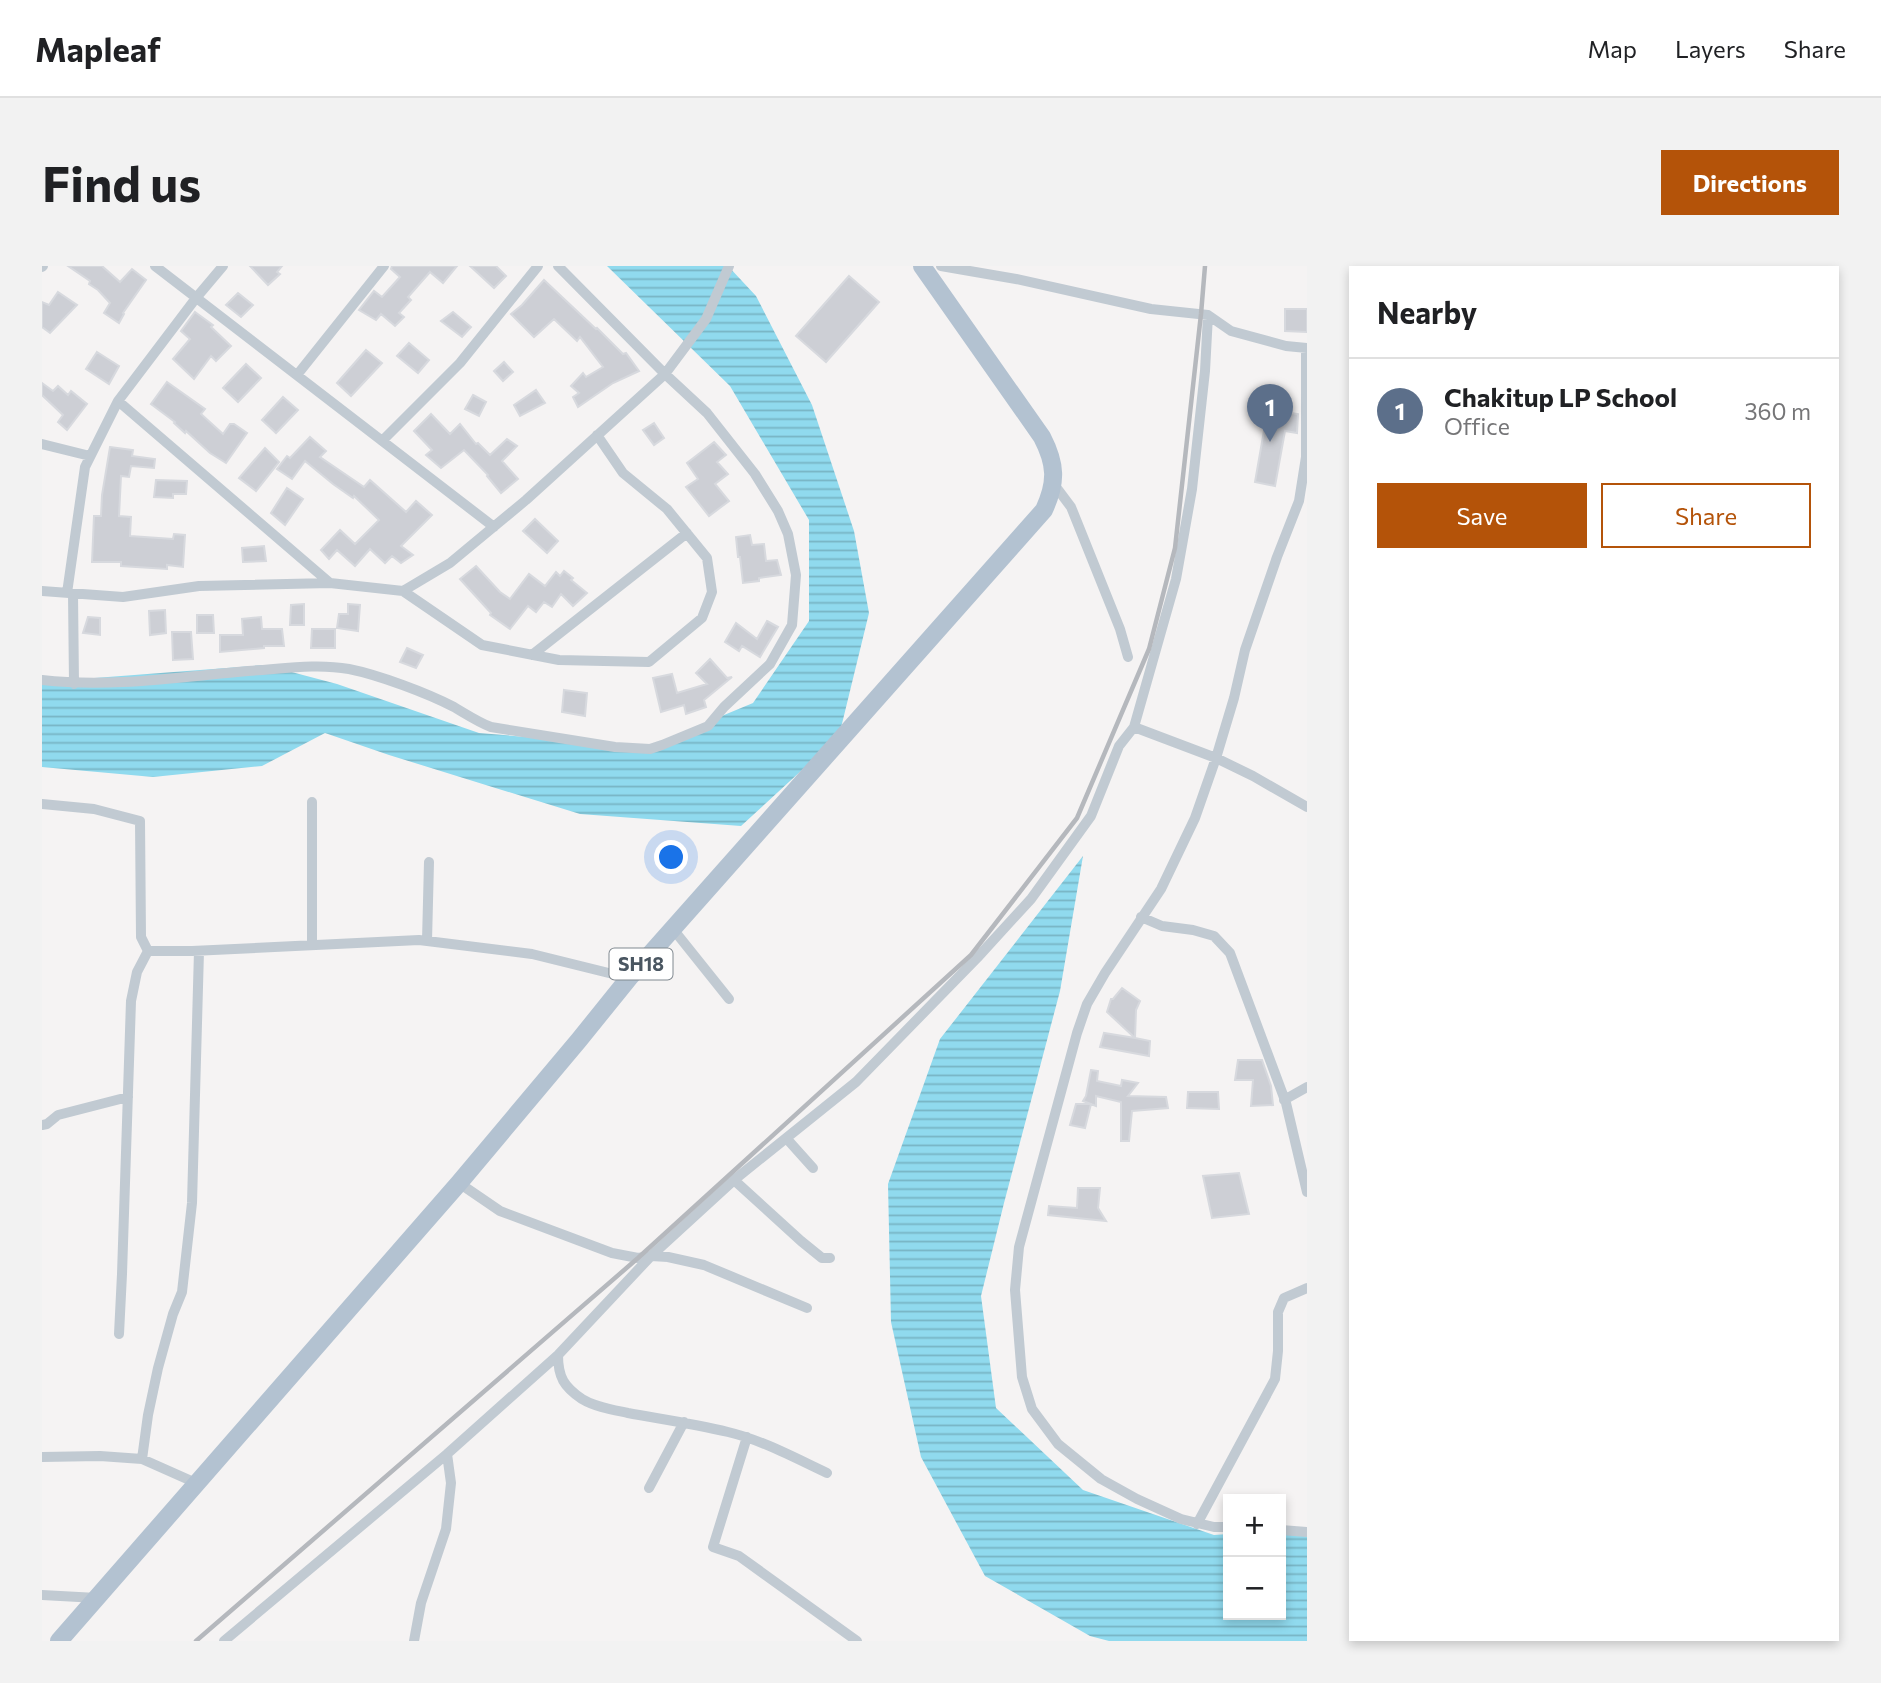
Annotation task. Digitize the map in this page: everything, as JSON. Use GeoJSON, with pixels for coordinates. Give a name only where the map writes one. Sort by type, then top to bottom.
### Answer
{"type":"FeatureCollection","features":[{"type":"Feature","properties":{"kind":"main road"},"geometry":{"type":"LineString","coordinates":[[922,266],[1042,437],[1051,454],[1053,483]]}},
{"type":"Feature","properties":{"kind":"main road","name":"SH18"},"geometry":{"type":"LineString","coordinates":[[59,1641],[459,1183],[629,978],[1044,510],[1053,483]]}},
{"type":"Feature","properties":{"kind":"street"},"geometry":{"type":"LineString","coordinates":[[155,266],[494,527]]}},
{"type":"Feature","properties":{"kind":"street"},"geometry":{"type":"LineString","coordinates":[[74,684],[70,593],[85,467],[118,401],[223,266]]}},
{"type":"Feature","properties":{"kind":"street"},"geometry":{"type":"LineString","coordinates":[[297,375],[384,266]]}},
{"type":"Feature","properties":{"kind":"street"},"geometry":{"type":"LineString","coordinates":[[382,441],[460,363],[538,266]]}},
{"type":"Feature","properties":{"kind":"street"},"geometry":{"type":"LineString","coordinates":[[42,680],[74,684],[136,683],[315,666],[350,670],[398,684],[452,706],[491,727],[615,747],[650,749],[708,726],[724,707],[770,664],[792,625],[796,575],[788,534],[778,511],[755,474],[707,413],[558,266]]}},
{"type":"Feature","properties":{"kind":"street"},"geometry":{"type":"LineString","coordinates":[[403,591],[450,563],[494,527],[665,374],[706,319],[729,266]]}},
{"type":"Feature","properties":{"kind":"street"},"geometry":{"type":"LineString","coordinates":[[941,266],[1016,279],[1151,309],[1209,315],[1231,331],[1286,346],[1306,348],[1306,457],[1299,501],[1245,650],[1234,698],[1195,818],[1161,889],[1087,1004],[1019,1247],[1015,1290],[1022,1377],[1032,1409],[1058,1444],[1101,1479],[1137,1499],[1181,1519],[1197,1524],[1223,1527]]}},
{"type":"Feature","properties":{"kind":"street"},"geometry":{"type":"LineString","coordinates":[[224,1641],[447,1454],[558,1355],[651,1256],[734,1180],[856,1082],[1031,899],[1091,816],[1119,746],[1134,727],[1183,541],[1201,411],[1209,315]]}},
{"type":"Feature","properties":{"kind":"street"},"geometry":{"type":"LineString","coordinates":[[118,401],[330,583]]}},
{"type":"Feature","properties":{"kind":"street"},"geometry":{"type":"LineString","coordinates":[[42,592],[123,597],[199,586],[330,583],[403,591],[482,645],[559,660],[649,662],[702,618],[712,592],[707,558],[667,509],[623,473],[597,435]]}},
{"type":"Feature","properties":{"kind":"street"},"geometry":{"type":"LineString","coordinates":[[42,444],[90,456]]}},
{"type":"Feature","properties":{"kind":"street"},"geometry":{"type":"LineString","coordinates":[[1053,483],[1071,507],[1120,629],[1128,657]]}},
{"type":"Feature","properties":{"kind":"street"},"geometry":{"type":"LineString","coordinates":[[532,655],[687,533]]}},
{"type":"Feature","properties":{"kind":"street"},"geometry":{"type":"LineString","coordinates":[[1134,727],[1216,758],[1307,807]]}},
{"type":"Feature","properties":{"kind":"street"},"geometry":{"type":"LineString","coordinates":[[312,802],[312,945]]}},
{"type":"Feature","properties":{"kind":"street"},"geometry":{"type":"LineString","coordinates":[[42,804],[94,809],[140,821],[141,937],[148,951]]}},
{"type":"Feature","properties":{"kind":"street"},"geometry":{"type":"LineString","coordinates":[[427,940],[429,862]]}},
{"type":"Feature","properties":{"kind":"street"},"geometry":{"type":"LineString","coordinates":[[1141,917],[1162,926],[1214,936],[1230,953],[1284,1100],[1307,1192]]}},
{"type":"Feature","properties":{"kind":"street"},"geometry":{"type":"LineString","coordinates":[[673,929],[729,999]]}},
{"type":"Feature","properties":{"kind":"street"},"geometry":{"type":"LineString","coordinates":[[148,951],[427,940],[531,954],[629,978]]}},
{"type":"Feature","properties":{"kind":"street"},"geometry":{"type":"LineString","coordinates":[[119,1334],[131,1001],[137,972],[148,951]]}},
{"type":"Feature","properties":{"kind":"street"},"geometry":{"type":"LineString","coordinates":[[142,1459],[158,1368],[182,1292],[192,1203],[200,951]]}},
{"type":"Feature","properties":{"kind":"street"},"geometry":{"type":"LineString","coordinates":[[1284,1100],[1307,1087]]}},
{"type":"Feature","properties":{"kind":"street"},"geometry":{"type":"LineString","coordinates":[[42,1125],[58,1115],[128,1097]]}},
{"type":"Feature","properties":{"kind":"street"},"geometry":{"type":"LineString","coordinates":[[787,1139],[813,1168]]}},
{"type":"Feature","properties":{"kind":"street"},"geometry":{"type":"LineString","coordinates":[[734,1180],[801,1241],[822,1258],[830,1258]]}},
{"type":"Feature","properties":{"kind":"street"},"geometry":{"type":"LineString","coordinates":[[459,1183],[500,1211],[611,1253],[638,1258],[668,1257],[704,1265],[807,1308]]}},
{"type":"Feature","properties":{"kind":"street"},"geometry":{"type":"LineString","coordinates":[[1197,1524],[1275,1379],[1278,1312],[1284,1298],[1307,1288]]}},
{"type":"Feature","properties":{"kind":"street"},"geometry":{"type":"LineString","coordinates":[[558,1355],[558,1370],[566,1387],[585,1401],[614,1410],[684,1422],[747,1437],[827,1473]]}},
{"type":"Feature","properties":{"kind":"street"},"geometry":{"type":"LineString","coordinates":[[649,1488],[684,1422]]}},
{"type":"Feature","properties":{"kind":"street"},"geometry":{"type":"LineString","coordinates":[[747,1437],[713,1547],[739,1556],[857,1641]]}},
{"type":"Feature","properties":{"kind":"street"},"geometry":{"type":"LineString","coordinates":[[414,1641],[421,1603],[446,1529],[451,1483],[447,1454]]}},
{"type":"Feature","properties":{"kind":"street"},"geometry":{"type":"LineString","coordinates":[[42,1457],[100,1456],[142,1459],[196,1483]]}},
{"type":"Feature","properties":{"kind":"street"},"geometry":{"type":"LineString","coordinates":[[1286,1530],[1307,1532]]}},
{"type":"Feature","properties":{"kind":"street"},"geometry":{"type":"LineString","coordinates":[[42,1595],[97,1598]]}},
{"type":"Feature","properties":{"kind":"water"},"geometry":{"type":"Polygon","coordinates":[[[607,266],[728,266],[756,296],[812,405],[854,531],[869,613],[839,736],[741,826],[580,814],[325,733],[262,766],[153,777],[42,767],[42,682],[265,665],[337,684],[479,733],[647,747],[753,703],[809,621],[809,520],[730,386],[607,266]]]}},
{"type":"Feature","properties":{"kind":"water"},"geometry":{"type":"Polygon","coordinates":[[[1083,856],[1060,991],[981,1296],[996,1408],[1083,1490],[1214,1535],[1223,1534],[1223,1620],[1286,1620],[1286,1533],[1307,1532],[1307,1641],[1109,1641],[1090,1636],[985,1576],[921,1457],[891,1322],[888,1184],[940,1039],[1083,856]]]}},
{"type":"Feature","properties":{"kind":"building"},"geometry":{"type":"Polygon","coordinates":[[[68,266],[102,266],[120,282],[132,269],[146,280],[119,323],[104,313],[110,303],[89,284],[90,281],[68,266]]]}},
{"type":"Feature","properties":{"kind":"building"},"geometry":{"type":"Polygon","coordinates":[[[250,266],[282,266],[277,272],[280,274],[268,285],[250,266]]]}},
{"type":"Feature","properties":{"kind":"building"},"geometry":{"type":"Polygon","coordinates":[[[392,266],[457,266],[443,283],[430,272],[408,297],[411,300],[399,313],[404,317],[395,326],[381,314],[376,320],[359,310],[374,291],[382,297],[400,277],[391,269],[392,266]]]}},
{"type":"Feature","properties":{"kind":"building"},"geometry":{"type":"Polygon","coordinates":[[[470,266],[496,266],[506,276],[494,288],[470,266]]]}},
{"type":"Feature","properties":{"kind":"building"},"geometry":{"type":"Polygon","coordinates":[[[849,276],[879,302],[826,362],[796,336],[849,276]]]}},
{"type":"Feature","properties":{"kind":"building"},"geometry":{"type":"Polygon","coordinates":[[[544,280],[623,354],[626,353],[639,371],[613,383],[578,407],[573,397],[579,393],[571,386],[583,373],[586,377],[603,367],[580,337],[577,341],[554,319],[534,337],[511,314],[544,280]]]}},
{"type":"Feature","properties":{"kind":"building"},"geometry":{"type":"Polygon","coordinates":[[[58,292],[77,305],[50,333],[42,327],[42,302],[49,305],[58,292]]]}},
{"type":"Feature","properties":{"kind":"building"},"geometry":{"type":"Polygon","coordinates":[[[238,293],[253,305],[241,317],[226,305],[238,293]]]}},
{"type":"Feature","properties":{"kind":"building"},"geometry":{"type":"Polygon","coordinates":[[[1285,309],[1307,309],[1307,332],[1285,331],[1285,309]]]}},
{"type":"Feature","properties":{"kind":"building"},"geometry":{"type":"Polygon","coordinates":[[[195,312],[213,325],[211,327],[231,346],[216,361],[211,356],[194,379],[173,359],[190,339],[181,331],[195,312]]]}},
{"type":"Feature","properties":{"kind":"building"},"geometry":{"type":"Polygon","coordinates":[[[453,312],[471,327],[462,337],[441,321],[453,312]]]}},
{"type":"Feature","properties":{"kind":"building"},"geometry":{"type":"Polygon","coordinates":[[[409,343],[429,360],[418,373],[397,356],[409,343]]]}},
{"type":"Feature","properties":{"kind":"building"},"geometry":{"type":"Polygon","coordinates":[[[366,350],[382,363],[351,396],[337,383],[366,350]]]}},
{"type":"Feature","properties":{"kind":"building"},"geometry":{"type":"Polygon","coordinates":[[[97,352],[119,366],[109,384],[86,369],[97,352]]]}},
{"type":"Feature","properties":{"kind":"building"},"geometry":{"type":"Polygon","coordinates":[[[504,362],[513,372],[503,381],[494,371],[504,362]]]}},
{"type":"Feature","properties":{"kind":"building"},"geometry":{"type":"Polygon","coordinates":[[[246,364],[261,378],[238,402],[223,388],[246,364]]]}},
{"type":"Feature","properties":{"kind":"building"},"geometry":{"type":"Polygon","coordinates":[[[167,382],[205,409],[201,414],[223,434],[230,424],[247,433],[226,463],[151,404],[167,382]]]}},
{"type":"Feature","properties":{"kind":"building"},"geometry":{"type":"Polygon","coordinates":[[[42,383],[53,391],[58,386],[68,395],[71,391],[87,404],[67,430],[58,422],[63,415],[42,395],[42,383]]]}},
{"type":"Feature","properties":{"kind":"building"},"geometry":{"type":"Polygon","coordinates":[[[536,390],[545,403],[520,416],[514,405],[536,390]]]}},
{"type":"Feature","properties":{"kind":"building"},"geometry":{"type":"Polygon","coordinates":[[[473,395],[486,402],[479,416],[465,409],[473,395]]]}},
{"type":"Feature","properties":{"kind":"building"},"geometry":{"type":"Polygon","coordinates":[[[283,397],[298,410],[276,433],[262,420],[283,397]]]}},
{"type":"Feature","properties":{"kind":"building"},"geometry":{"type":"Polygon","coordinates":[[[1278,411],[1298,414],[1297,433],[1285,431],[1275,486],[1255,482],[1266,419],[1277,421],[1278,411]]]}},
{"type":"Feature","properties":{"kind":"building"},"geometry":{"type":"Polygon","coordinates":[[[431,414],[450,434],[460,424],[476,444],[490,455],[507,439],[517,446],[502,461],[518,479],[501,493],[464,450],[441,468],[426,455],[432,450],[414,431],[431,414]]]}},
{"type":"Feature","properties":{"kind":"building"},"geometry":{"type":"Polygon","coordinates":[[[654,423],[664,438],[654,445],[643,430],[654,423]]]}},
{"type":"Feature","properties":{"kind":"building"},"geometry":{"type":"Polygon","coordinates":[[[310,437],[326,451],[320,457],[364,487],[370,480],[406,512],[416,501],[432,515],[401,546],[413,555],[401,563],[392,556],[385,563],[370,549],[355,566],[337,550],[329,559],[321,550],[340,530],[355,544],[379,520],[354,496],[353,498],[333,484],[305,461],[292,479],[277,469],[287,456],[290,458],[310,437]]]}},
{"type":"Feature","properties":{"kind":"building"},"geometry":{"type":"Polygon","coordinates":[[[714,442],[726,455],[717,462],[728,474],[715,484],[729,501],[709,516],[686,487],[698,479],[687,463],[714,442]]]}},
{"type":"Feature","properties":{"kind":"building"},"geometry":{"type":"Polygon","coordinates":[[[110,447],[133,450],[132,456],[155,459],[154,468],[131,466],[129,477],[121,476],[119,516],[131,517],[130,536],[173,539],[174,534],[185,535],[183,567],[167,565],[167,569],[121,566],[121,562],[92,562],[94,516],[101,516],[110,447]]]}},
{"type":"Feature","properties":{"kind":"building"},"geometry":{"type":"Polygon","coordinates":[[[265,448],[279,462],[256,491],[239,478],[265,448]]]}},
{"type":"Feature","properties":{"kind":"building"},"geometry":{"type":"Polygon","coordinates":[[[156,480],[187,481],[186,494],[173,494],[173,498],[154,497],[156,480]]]}},
{"type":"Feature","properties":{"kind":"building"},"geometry":{"type":"Polygon","coordinates":[[[287,488],[303,499],[285,525],[271,513],[287,488]]]}},
{"type":"Feature","properties":{"kind":"building"},"geometry":{"type":"Polygon","coordinates":[[[535,519],[558,541],[547,553],[523,531],[535,519]]]}},
{"type":"Feature","properties":{"kind":"building"},"geometry":{"type":"Polygon","coordinates":[[[750,535],[752,545],[764,544],[766,561],[777,560],[781,575],[743,583],[736,537],[750,535]]]}},
{"type":"Feature","properties":{"kind":"building"},"geometry":{"type":"Polygon","coordinates":[[[264,546],[266,561],[243,562],[242,548],[264,546]]]}},
{"type":"Feature","properties":{"kind":"building"},"geometry":{"type":"Polygon","coordinates":[[[476,566],[510,599],[529,574],[545,586],[556,572],[560,576],[564,571],[587,593],[573,606],[561,594],[552,607],[544,602],[536,612],[528,606],[510,629],[490,615],[460,579],[476,566]]]}},
{"type":"Feature","properties":{"kind":"building"},"geometry":{"type":"Polygon","coordinates":[[[304,604],[304,625],[290,625],[291,605],[304,604]]]}},
{"type":"Feature","properties":{"kind":"building"},"geometry":{"type":"Polygon","coordinates":[[[348,604],[360,605],[358,631],[337,628],[339,614],[348,614],[348,604]]]}},
{"type":"Feature","properties":{"kind":"building"},"geometry":{"type":"Polygon","coordinates":[[[165,610],[166,633],[150,635],[149,611],[165,610]]]}},
{"type":"Feature","properties":{"kind":"building"},"geometry":{"type":"Polygon","coordinates":[[[197,615],[213,615],[214,633],[197,633],[197,615]]]}},
{"type":"Feature","properties":{"kind":"building"},"geometry":{"type":"Polygon","coordinates":[[[88,617],[100,618],[100,635],[83,633],[88,617]]]}},
{"type":"Feature","properties":{"kind":"building"},"geometry":{"type":"Polygon","coordinates":[[[261,617],[262,629],[282,629],[284,646],[220,652],[220,635],[243,635],[242,619],[261,617]]]}},
{"type":"Feature","properties":{"kind":"building"},"geometry":{"type":"Polygon","coordinates":[[[767,621],[778,627],[760,657],[742,646],[739,651],[725,642],[736,623],[757,639],[767,621]]]}},
{"type":"Feature","properties":{"kind":"building"},"geometry":{"type":"Polygon","coordinates":[[[312,629],[335,629],[335,648],[311,648],[312,629]]]}},
{"type":"Feature","properties":{"kind":"building"},"geometry":{"type":"Polygon","coordinates":[[[172,632],[191,632],[193,659],[173,660],[172,632]]]}},
{"type":"Feature","properties":{"kind":"building"},"geometry":{"type":"Polygon","coordinates":[[[407,648],[423,655],[416,668],[400,662],[407,648]]]}},
{"type":"Feature","properties":{"kind":"building"},"geometry":{"type":"Polygon","coordinates":[[[710,659],[727,678],[732,677],[704,700],[706,707],[686,714],[684,705],[661,712],[653,678],[672,674],[677,693],[707,684],[696,673],[710,659]]]}},
{"type":"Feature","properties":{"kind":"building"},"geometry":{"type":"Polygon","coordinates":[[[564,690],[587,693],[585,716],[562,712],[564,690]]]}},
{"type":"Feature","properties":{"kind":"building"},"geometry":{"type":"Polygon","coordinates":[[[1122,988],[1140,1001],[1136,1010],[1135,1038],[1107,1012],[1111,999],[1122,988]]]}},
{"type":"Feature","properties":{"kind":"building"},"geometry":{"type":"Polygon","coordinates":[[[1104,1033],[1150,1041],[1149,1056],[1100,1047],[1104,1033]]]}},
{"type":"Feature","properties":{"kind":"building"},"geometry":{"type":"Polygon","coordinates":[[[1238,1060],[1262,1060],[1271,1086],[1273,1105],[1251,1106],[1253,1080],[1235,1080],[1238,1060]]]}},
{"type":"Feature","properties":{"kind":"building"},"geometry":{"type":"Polygon","coordinates":[[[1091,1070],[1098,1071],[1097,1081],[1121,1086],[1122,1080],[1138,1083],[1128,1096],[1166,1097],[1168,1108],[1132,1111],[1129,1141],[1121,1141],[1121,1102],[1096,1096],[1096,1106],[1083,1101],[1091,1070]]]}},
{"type":"Feature","properties":{"kind":"building"},"geometry":{"type":"Polygon","coordinates":[[[1188,1092],[1218,1092],[1219,1109],[1187,1108],[1188,1092]]]}},
{"type":"Feature","properties":{"kind":"building"},"geometry":{"type":"Polygon","coordinates":[[[1076,1104],[1091,1104],[1085,1128],[1070,1125],[1076,1104]]]}},
{"type":"Feature","properties":{"kind":"building"},"geometry":{"type":"Polygon","coordinates":[[[1239,1173],[1249,1214],[1212,1218],[1203,1176],[1239,1173]]]}},
{"type":"Feature","properties":{"kind":"building"},"geometry":{"type":"Polygon","coordinates":[[[1078,1188],[1100,1188],[1098,1208],[1106,1221],[1048,1215],[1049,1206],[1077,1208],[1078,1188]]]}},
{"type":"Feature","properties":{"kind":"railway"},"geometry":{"type":"LineString","coordinates":[[196,1641],[638,1258],[971,955],[1077,818],[1149,649],[1175,548],[1205,266]]}},
{"type":"Feature","properties":{"kind":"place","name":"Chakitup LP School"},"geometry":{"type":"Point","coordinates":[1270,442]}}]}
